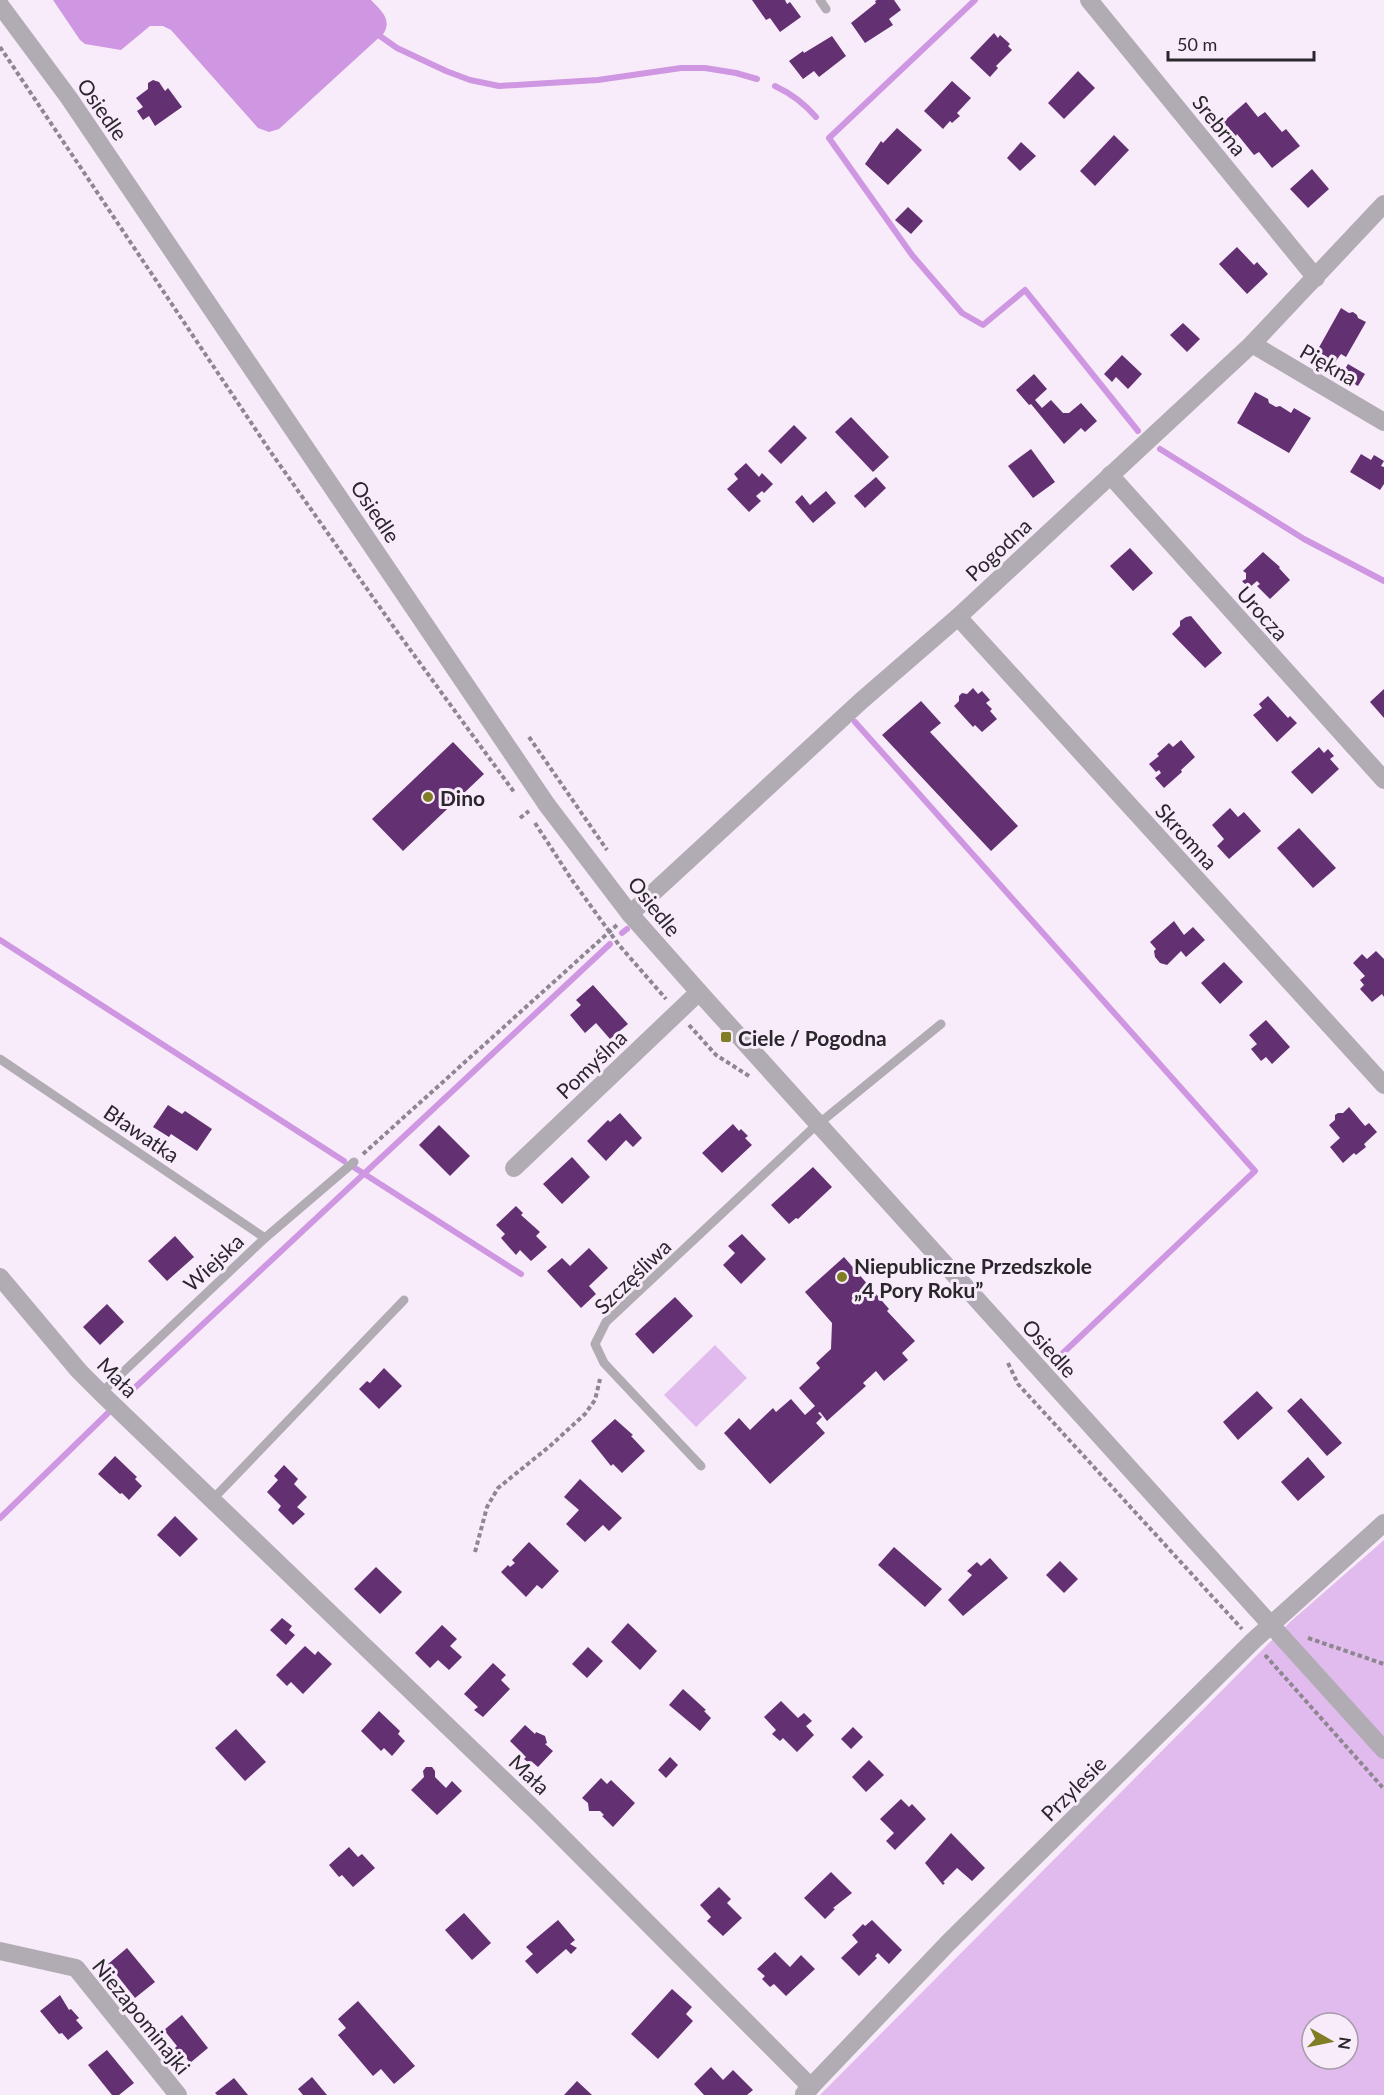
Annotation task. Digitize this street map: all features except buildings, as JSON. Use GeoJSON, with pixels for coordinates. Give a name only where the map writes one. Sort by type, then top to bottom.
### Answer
{"type":"FeatureCollection","features":[{"type":"Feature","properties":{"kind":"street","name":"Srebrna"},"geometry":{"type":"LineString","coordinates":[[1089,0],[1316,278]]}},
{"type":"Feature","properties":{"kind":"street","name":"Osiedle"},"geometry":{"type":"LineString","coordinates":[[0,5],[69,98],[548,805],[630,914],[817,1125],[1384,1750]]}},
{"type":"Feature","properties":{"kind":"street","name":"Pogodna"},"geometry":{"type":"LineString","coordinates":[[630,914],[861,701],[958,617],[1252,345],[1384,204]]}},
{"type":"Feature","properties":{"kind":"street","name":"Piękna"},"geometry":{"type":"LineString","coordinates":[[1252,345],[1384,422]]}},
{"type":"Feature","properties":{"kind":"street","name":"Urocza"},"geometry":{"type":"LineString","coordinates":[[1110,475],[1384,780]]}},
{"type":"Feature","properties":{"kind":"street","name":"Skromna"},"geometry":{"type":"LineString","coordinates":[[958,617],[1384,1085]]}},
{"type":"Feature","properties":{"kind":"street","name":"Pomyślna"},"geometry":{"type":"LineString","coordinates":[[514,1168],[699,992]]}},
{"type":"Feature","properties":{"kind":"street","name":"Mała"},"geometry":{"type":"LineString","coordinates":[[0,1277],[101,1393],[539,1814],[807,2091]]}},
{"type":"Feature","properties":{"kind":"street","name":"Przylesie"},"geometry":{"type":"LineString","coordinates":[[807,2091],[948,1943],[1270,1625],[1384,1523]]}},
{"type":"Feature","properties":{"kind":"street","name":"Niezapominajki"},"geometry":{"type":"LineString","coordinates":[[0,1951],[76,1968],[178,2095]]}},
{"type":"Feature","properties":{"kind":"lane"},"geometry":{"type":"LineString","coordinates":[[820,0],[826,9]]}},
{"type":"Feature","properties":{"kind":"lane"},"geometry":{"type":"LineString","coordinates":[[817,1125],[941,1024]]}},
{"type":"Feature","properties":{"kind":"lane","name":"Bławatka"},"geometry":{"type":"LineString","coordinates":[[0,1059],[265,1238]]}},
{"type":"Feature","properties":{"kind":"lane","name":"Szczęśliwa"},"geometry":{"type":"LineString","coordinates":[[604,1364],[595,1344],[606,1322],[817,1125]]}},
{"type":"Feature","properties":{"kind":"lane","name":"Wiejska"},"geometry":{"type":"LineString","coordinates":[[101,1393],[265,1238],[354,1162]]}},
{"type":"Feature","properties":{"kind":"lane"},"geometry":{"type":"LineString","coordinates":[[212,1500],[404,1300]]}},
{"type":"Feature","properties":{"kind":"lane"},"geometry":{"type":"LineString","coordinates":[[604,1364],[701,1466]]}},
{"type":"Feature","properties":{"kind":"path"},"geometry":{"type":"LineString","coordinates":[[529,737],[609,853]]}},
{"type":"Feature","properties":{"kind":"path"},"geometry":{"type":"LineString","coordinates":[[354,1162],[630,914]]}},
{"type":"Feature","properties":{"kind":"path"},"geometry":{"type":"LineString","coordinates":[[475,1552],[487,1507],[498,1488],[585,1414],[596,1400],[604,1364]]}},
{"type":"Feature","properties":{"kind":"path"},"geometry":{"type":"LineString","coordinates":[[1301,1636],[1384,1664]]}},
{"type":"Feature","properties":{"kind":"shaded area"},"geometry":{"type":"Polygon","coordinates":[[[53,0],[371,0],[384,15],[387,23],[384,33],[279,129],[269,132],[258,128],[171,30],[163,26],[150,26],[121,50],[85,44],[53,0]]]}},
{"type":"Feature","properties":{"kind":"shaded area"},"geometry":{"type":"Polygon","coordinates":[[[715,1345],[747,1378],[696,1427],[664,1395],[715,1345]]]}},
{"type":"Feature","properties":{"kind":"shaded area"},"geometry":{"type":"Polygon","coordinates":[[[1384,1540],[1384,2095],[820,2095],[1290,1622],[1384,1540]]]}},
{"type":"Feature","properties":{"kind":"waterway"},"geometry":{"type":"LineString","coordinates":[[975,0],[829,138],[912,255],[962,313],[983,325],[1025,290],[1138,431]]}},
{"type":"Feature","properties":{"kind":"waterway"},"geometry":{"type":"LineString","coordinates":[[380,36],[397,48],[446,71],[470,80],[499,86],[598,80],[681,68],[705,68],[757,79]]}},
{"type":"Feature","properties":{"kind":"waterway"},"geometry":{"type":"LineString","coordinates":[[775,86],[797,99],[816,117]]}},
{"type":"Feature","properties":{"kind":"waterway"},"geometry":{"type":"LineString","coordinates":[[1160,449],[1304,539],[1384,581]]}},
{"type":"Feature","properties":{"kind":"waterway"},"geometry":{"type":"LineString","coordinates":[[855,722],[1255,1171],[1063,1353]]}},
{"type":"Feature","properties":{"kind":"waterway"},"geometry":{"type":"LineString","coordinates":[[622,933],[627,929]]}},
{"type":"Feature","properties":{"kind":"waterway"},"geometry":{"type":"LineString","coordinates":[[0,940],[344,1161]]}},
{"type":"Feature","properties":{"kind":"waterway"},"geometry":{"type":"LineString","coordinates":[[127,1395],[610,944]]}},
{"type":"Feature","properties":{"kind":"waterway"},"geometry":{"type":"LineString","coordinates":[[355,1168],[521,1274]]}},
{"type":"Feature","properties":{"kind":"waterway"},"geometry":{"type":"LineString","coordinates":[[0,1518],[108,1413]]}},
{"type":"Feature","properties":{"kind":"place","name":"Dino"},"geometry":{"type":"Point","coordinates":[428,797]}},
{"type":"Feature","properties":{"kind":"place","name":"Ciele / Pogodna"},"geometry":{"type":"Point","coordinates":[726,1037]}},
{"type":"Feature","properties":{"kind":"place","name":"Niepubliczne Przedszkole „4 Pory Roku”"},"geometry":{"type":"Point","coordinates":[842,1277]}}]}
